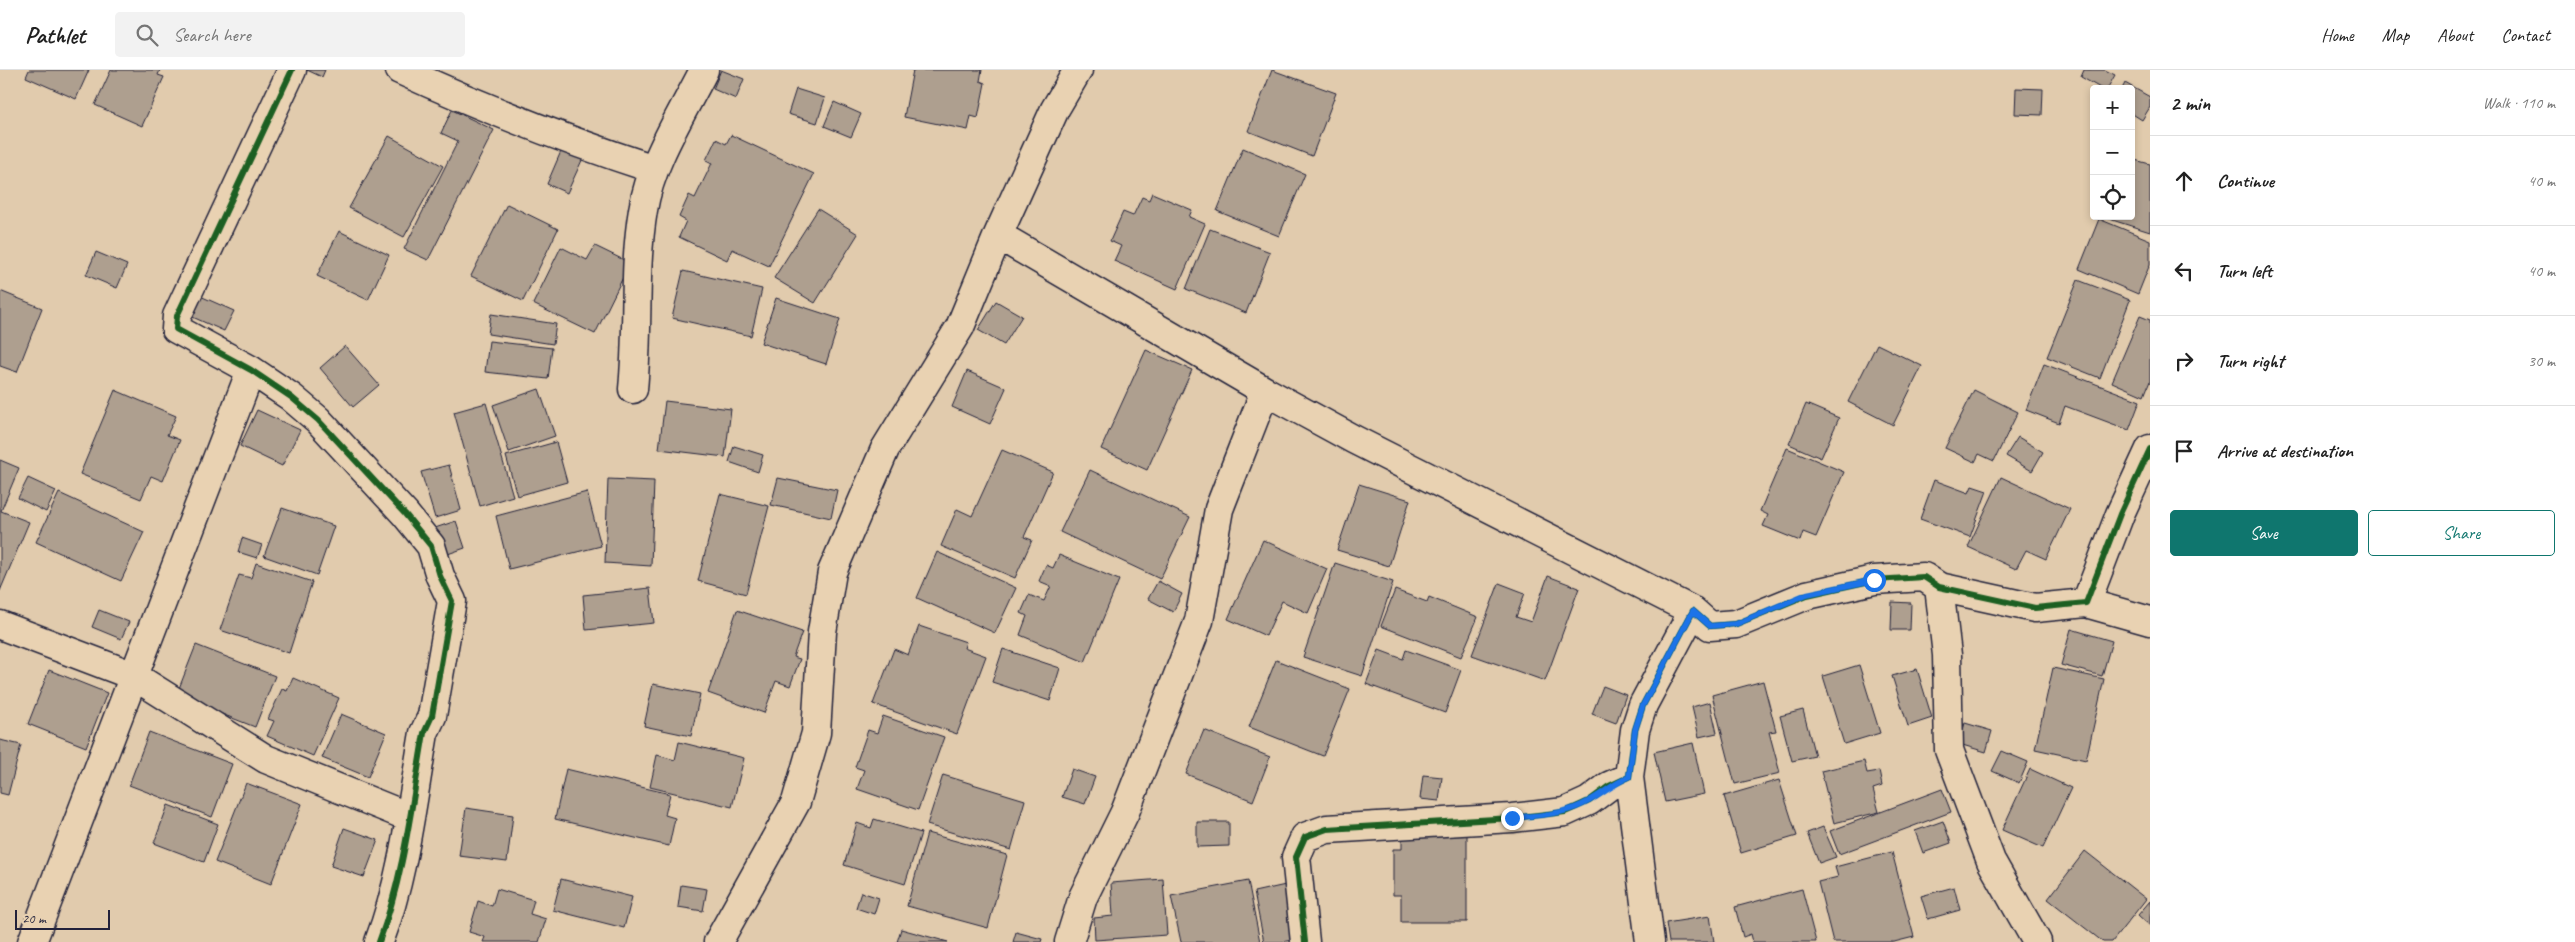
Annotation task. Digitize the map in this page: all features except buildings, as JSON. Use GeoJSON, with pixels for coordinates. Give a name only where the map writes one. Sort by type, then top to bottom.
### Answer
{"type":"FeatureCollection","features":[{"type":"Feature","properties":{"kind":"street"},"geometry":{"type":"LineString","coordinates":[[292,70],[177,316],[176,329],[251,370],[291,397],[318,420],[405,514],[431,546],[440,576],[452,601],[432,716],[424,733],[387,922],[380,942]]}},
{"type":"Feature","properties":{"kind":"street"},"geometry":{"type":"LineString","coordinates":[[400,70],[458,96],[582,146],[654,169]]}},
{"type":"Feature","properties":{"kind":"street"},"geometry":{"type":"LineString","coordinates":[[633,389],[638,345],[636,278],[643,208],[654,169],[704,70]]}},
{"type":"Feature","properties":{"kind":"street"},"geometry":{"type":"LineString","coordinates":[[718,942],[796,802],[816,734],[822,632],[832,572],[885,449],[960,327],[998,235],[1055,109],[1078,70]]}},
{"type":"Feature","properties":{"kind":"street"},"geometry":{"type":"LineString","coordinates":[[998,235],[1265,391],[1362,444],[1693,611],[1710,626],[1736,624],[1807,594],[1874,580],[1924,577],[1939,587],[2035,608],[2086,603],[2150,620]]}},
{"type":"Feature","properties":{"kind":"street"},"geometry":{"type":"LineString","coordinates":[[32,942],[251,370]]}},
{"type":"Feature","properties":{"kind":"street"},"geometry":{"type":"LineString","coordinates":[[1069,942],[1083,897],[1125,812],[1199,621],[1219,509],[1265,391]]}},
{"type":"Feature","properties":{"kind":"street"},"geometry":{"type":"LineString","coordinates":[[2086,603],[2120,514],[2150,449]]}},
{"type":"Feature","properties":{"kind":"street"},"geometry":{"type":"LineString","coordinates":[[1939,587],[1947,655],[1949,750],[1991,861],[2037,942]]}},
{"type":"Feature","properties":{"kind":"street"},"geometry":{"type":"LineString","coordinates":[[1650,942],[1629,777],[1635,730],[1643,705],[1693,611]]}},
{"type":"Feature","properties":{"kind":"street"},"geometry":{"type":"LineString","coordinates":[[0,625],[134,676],[266,759],[409,817]]}},
{"type":"Feature","properties":{"kind":"street"},"geometry":{"type":"LineString","coordinates":[[1305,942],[1296,857],[1305,837],[1327,829],[1512,818],[1565,812],[1589,801],[1609,786],[1629,777]]}},
{"type":"Feature","properties":{"kind":"cycle path"},"geometry":{"type":"LineString","coordinates":[[292,70],[177,316],[176,329],[251,370],[291,397],[318,420],[405,514],[431,546],[440,576],[452,601],[432,716],[424,733],[401,865],[388,917],[379,942]]}},
{"type":"Feature","properties":{"kind":"cycle path"},"geometry":{"type":"LineString","coordinates":[[1305,942],[1296,857],[1305,837],[1327,829],[1512,818],[1565,812],[1589,801],[1609,786],[1629,777],[1635,730],[1643,705],[1693,611],[1710,626],[1736,624],[1807,595],[1874,580],[1924,577],[1939,587],[2035,608],[2086,603],[2120,514],[2150,449]]}},
{"type":"Feature","properties":{"kind":"route"},"geometry":{"type":"LineString","coordinates":[[1512,818],[1565,812],[1589,801],[1609,786],[1629,777],[1635,730],[1643,705],[1693,611],[1710,626],[1736,624],[1807,594],[1874,580]]}}]}
